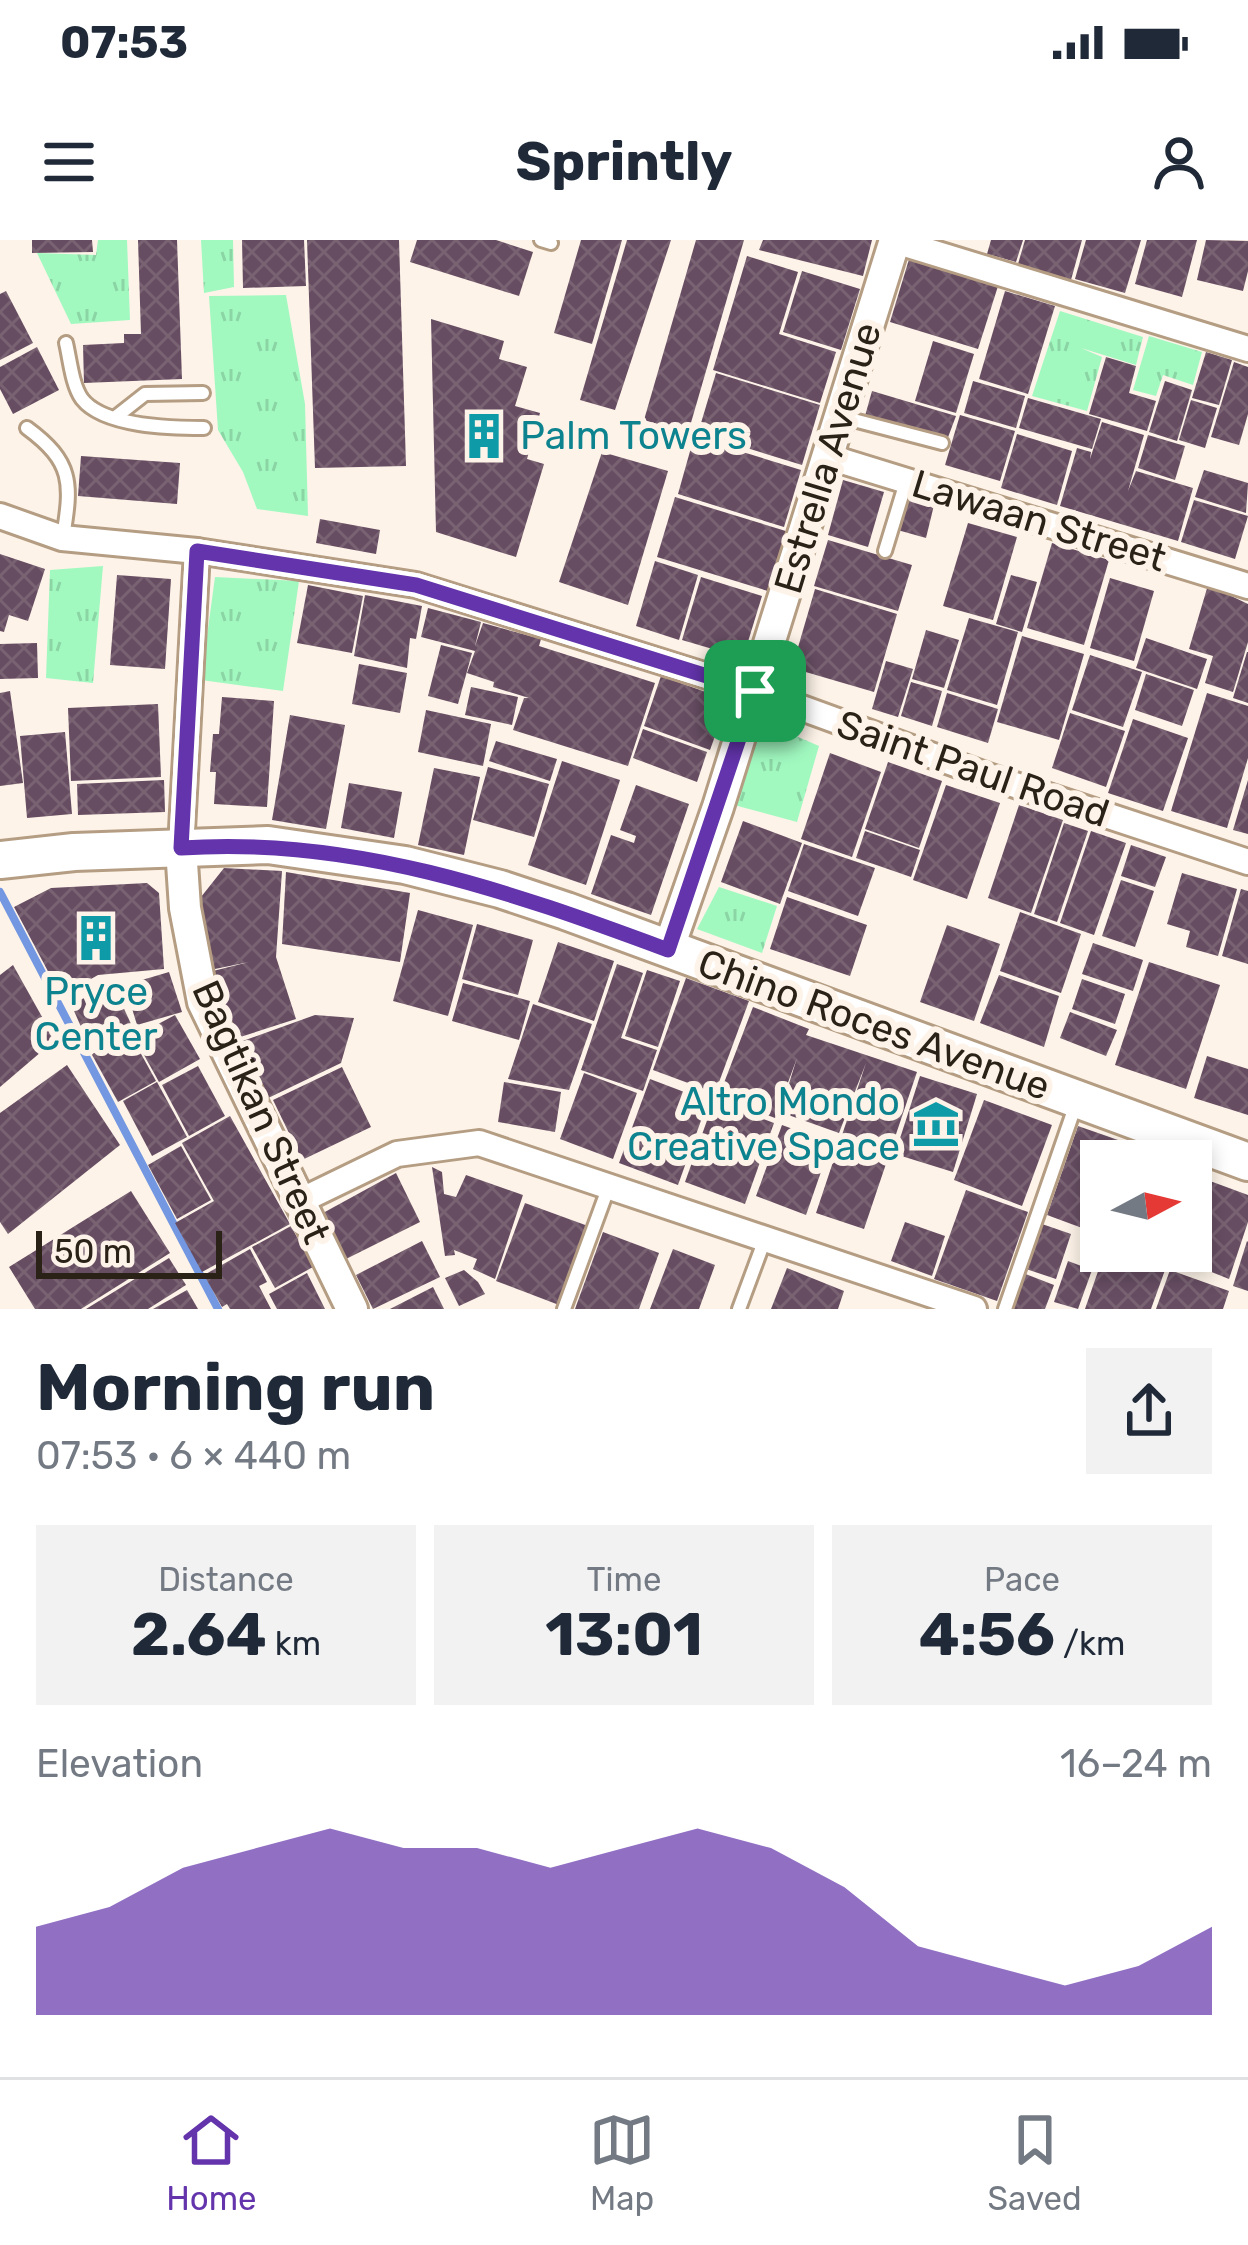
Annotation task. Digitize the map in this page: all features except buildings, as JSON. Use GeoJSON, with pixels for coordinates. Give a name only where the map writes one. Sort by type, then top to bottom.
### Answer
{"type":"FeatureCollection","features":[{"type":"Feature","properties":{"kind":"main road","name":"Chino Roces Avenue"},"geometry":{"type":"LineString","coordinates":[[4,860],[268,845],[405,865],[500,889],[1248,1162]]}},
{"type":"Feature","properties":{"kind":"street"},"geometry":{"type":"LineString","coordinates":[[895,241],[1248,349]]}},
{"type":"Feature","properties":{"kind":"street","name":"Estrella Avenue"},"geometry":{"type":"LineString","coordinates":[[668,950],[755,691],[895,241]]}},
{"type":"Feature","properties":{"kind":"street","name":"Lawaan Street"},"geometry":{"type":"LineString","coordinates":[[829,457],[1248,586]]}},
{"type":"Feature","properties":{"kind":"street","name":"Saint Paul Road"},"geometry":{"type":"LineString","coordinates":[[0,517],[62,538],[197,551],[416,585],[755,691],[991,777],[1248,862]]}},
{"type":"Feature","properties":{"kind":"street","name":"Bagtikan Street"},"geometry":{"type":"LineString","coordinates":[[197,551],[181,848],[185,908],[203,1002],[352,1309]]}},
{"type":"Feature","properties":{"kind":"street"},"geometry":{"type":"LineString","coordinates":[[298,1202],[397,1154],[478,1143],[974,1309]]}},
{"type":"Feature","properties":{"kind":"lane"},"geometry":{"type":"LineString","coordinates":[[66,343],[79,396],[92,408],[150,427],[204,428]]}},
{"type":"Feature","properties":{"kind":"lane"},"geometry":{"type":"LineString","coordinates":[[117,416],[145,394],[203,393]]}},
{"type":"Feature","properties":{"kind":"lane"},"geometry":{"type":"LineString","coordinates":[[841,417],[942,443]]}},
{"type":"Feature","properties":{"kind":"lane"},"geometry":{"type":"LineString","coordinates":[[27,428],[51,445],[65,466],[69,492],[62,538]]}},
{"type":"Feature","properties":{"kind":"lane"},"geometry":{"type":"LineString","coordinates":[[885,550],[906,481]]}},
{"type":"Feature","properties":{"kind":"lane"},"geometry":{"type":"LineString","coordinates":[[1004,1309],[1078,1100]]}},
{"type":"Feature","properties":{"kind":"lane"},"geometry":{"type":"LineString","coordinates":[[564,1309],[610,1184]]}},
{"type":"Feature","properties":{"kind":"lane"},"geometry":{"type":"LineString","coordinates":[[739,1309],[766,1238]]}},
{"type":"Feature","properties":{"kind":"green space"},"geometry":{"type":"Polygon","coordinates":[[[98,240],[127,240],[130,320],[71,324],[37,253],[96,255],[98,240]]]}},
{"type":"Feature","properties":{"kind":"green space"},"geometry":{"type":"Polygon","coordinates":[[[201,240],[233,240],[234,287],[204,293],[201,240]]]}},
{"type":"Feature","properties":{"kind":"green space"},"geometry":{"type":"Polygon","coordinates":[[[286,295],[305,404],[308,516],[257,509],[243,472],[218,430],[209,296],[286,295]]]}},
{"type":"Feature","properties":{"kind":"green space"},"geometry":{"type":"Polygon","coordinates":[[[1060,311],[1143,337],[1136,365],[1081,348],[1102,357],[1087,411],[1032,396],[1060,311]]]}},
{"type":"Feature","properties":{"kind":"green space"},"geometry":{"type":"Polygon","coordinates":[[[1149,336],[1202,352],[1193,385],[1163,375],[1156,396],[1133,390],[1149,336]]]}},
{"type":"Feature","properties":{"kind":"green space"},"geometry":{"type":"Polygon","coordinates":[[[103,566],[93,683],[46,678],[50,570],[103,566]]]}},
{"type":"Feature","properties":{"kind":"green space"},"geometry":{"type":"Polygon","coordinates":[[[215,577],[299,581],[283,691],[201,680],[215,577]]]}},
{"type":"Feature","properties":{"kind":"green space"},"geometry":{"type":"Polygon","coordinates":[[[757,719],[819,746],[797,822],[734,805],[757,719]]]}},
{"type":"Feature","properties":{"kind":"green space"},"geometry":{"type":"Polygon","coordinates":[[[719,887],[777,906],[762,953],[697,929],[719,887]]]}},
{"type":"Feature","properties":{"kind":"waterway"},"geometry":{"type":"LineString","coordinates":[[0,892],[218,1309]]}},
{"type":"Feature","properties":{"kind":"place","name":"Palm Towers"},"geometry":{"type":"Point","coordinates":[484,436]}},
{"type":"Feature","properties":{"kind":"place","name":"Pryce Center"},"geometry":{"type":"Point","coordinates":[96,938]}},
{"type":"Feature","properties":{"kind":"place","name":"Altro Mondo Creative Space"},"geometry":{"type":"Point","coordinates":[936,1124]}},
{"type":"Feature","properties":{"kind":"route"},"geometry":{"type":"LineString","coordinates":[[197,551],[416,585],[755,691],[668,950],[500,889],[405,865],[268,845],[181,848],[197,551]]}}]}
